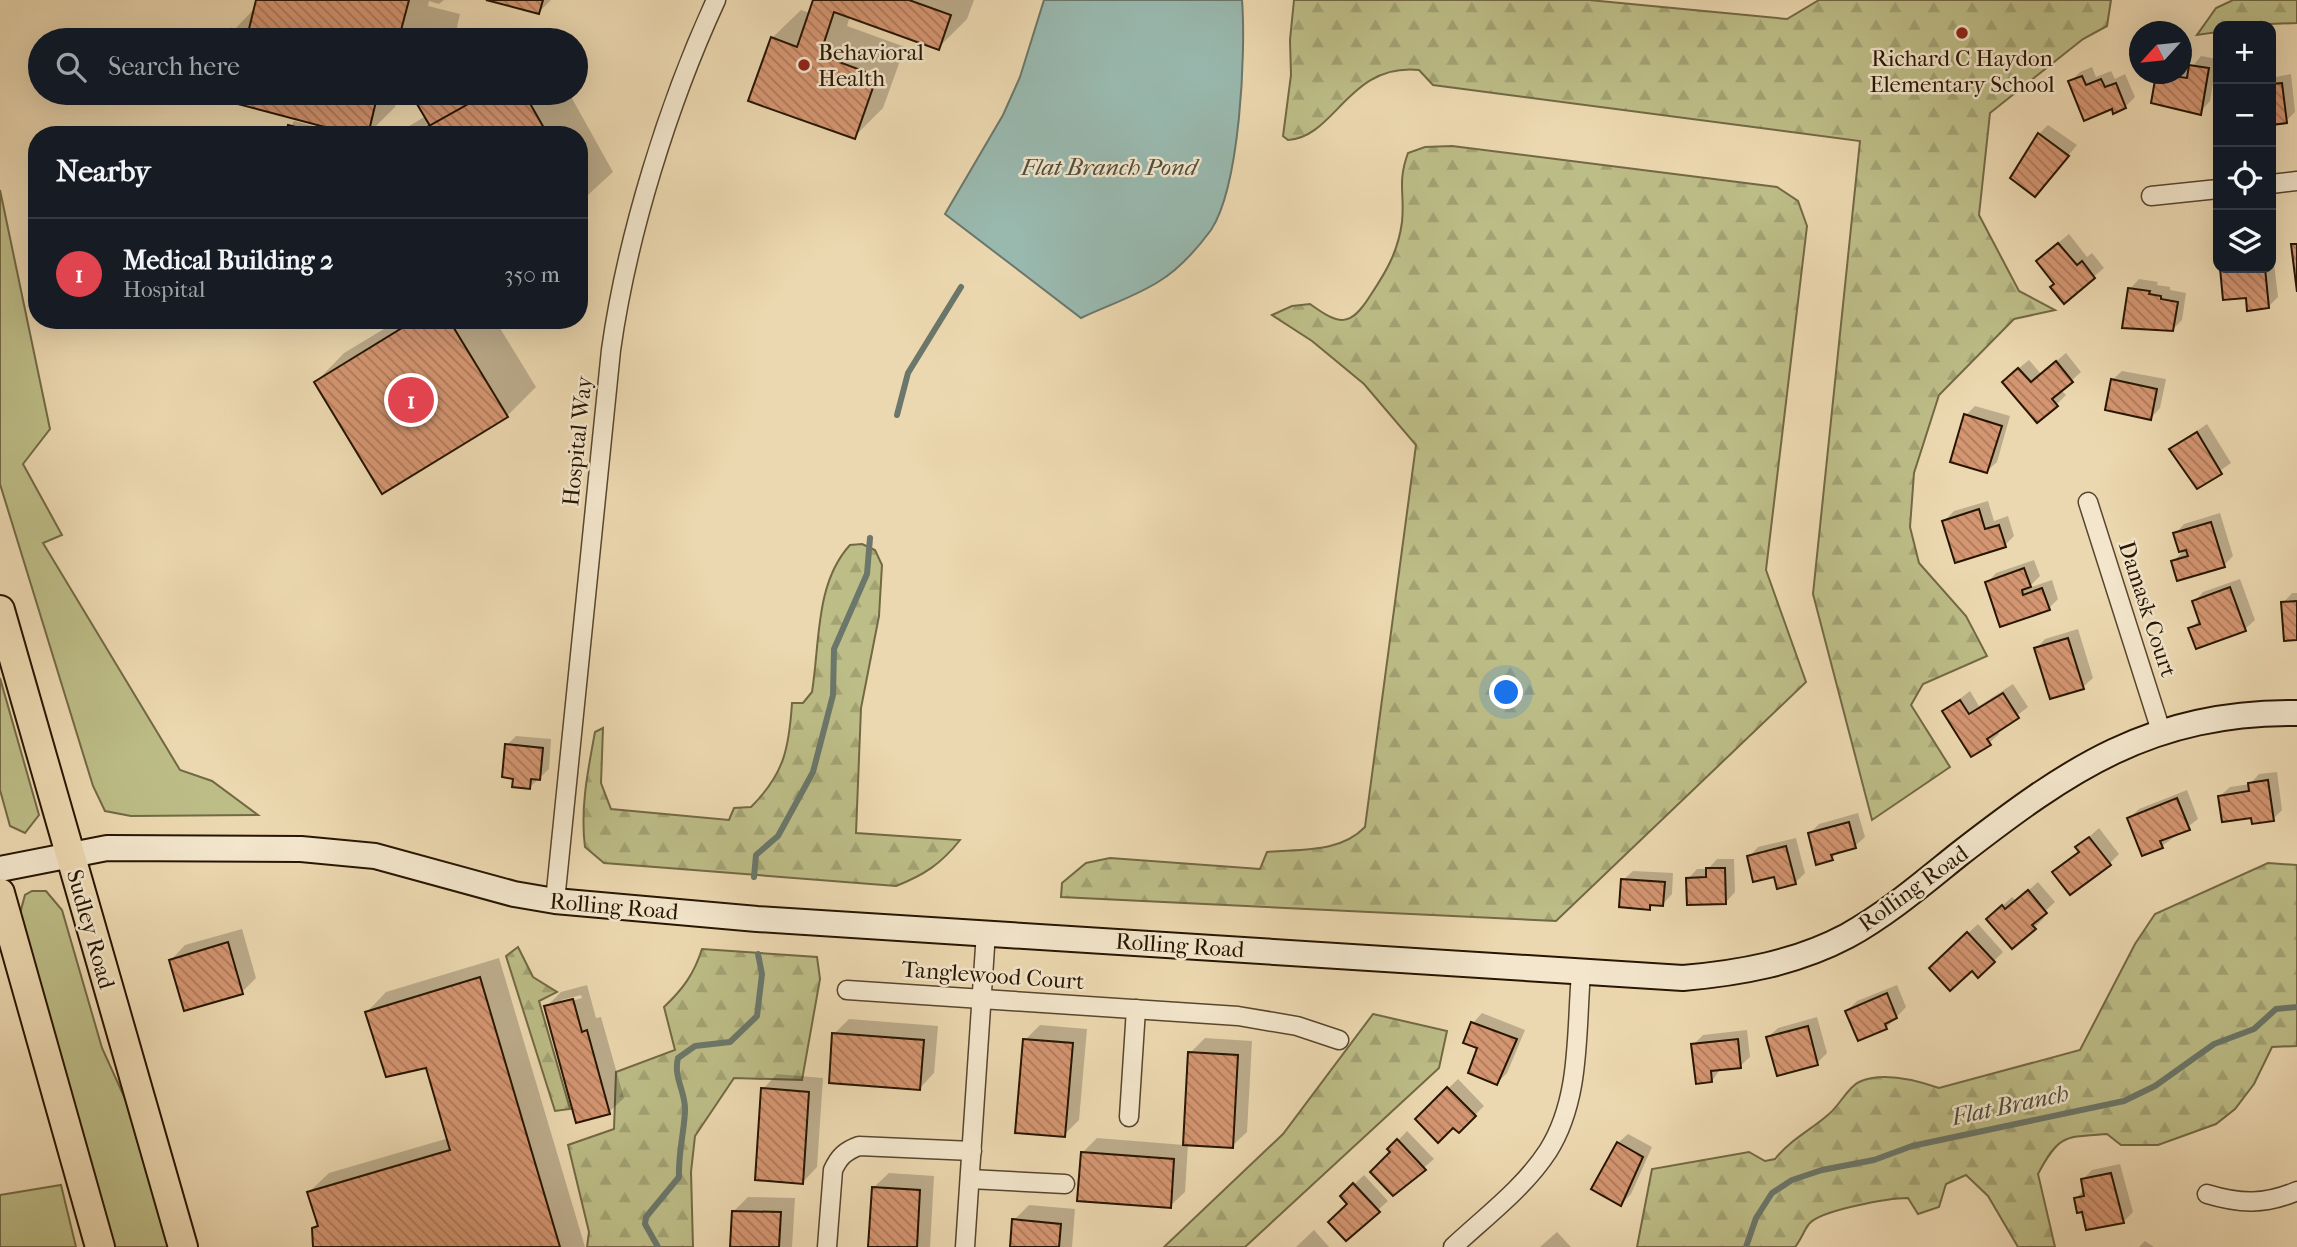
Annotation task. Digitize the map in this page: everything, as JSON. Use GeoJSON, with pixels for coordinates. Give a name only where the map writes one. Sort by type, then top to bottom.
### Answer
{"type":"FeatureCollection","features":[{"type":"Feature","properties":{"kind":"main road","name":"Sudley Road"},"geometry":{"type":"LineString","coordinates":[[0,610],[183,1247]]}},
{"type":"Feature","properties":{"kind":"main road"},"geometry":{"type":"LineString","coordinates":[[0,893],[100,1247]]}},
{"type":"Feature","properties":{"kind":"street","name":"Hospital Way"},"geometry":{"type":"LineString","coordinates":[[555,901],[609,374],[621,287],[678,94],[716,0]]}},
{"type":"Feature","properties":{"kind":"street"},"geometry":{"type":"LineString","coordinates":[[2276,183],[2297,181]]}},
{"type":"Feature","properties":{"kind":"street"},"geometry":{"type":"LineString","coordinates":[[2151,196],[2213,190]]}},
{"type":"Feature","properties":{"kind":"street","name":"Damask Court"},"geometry":{"type":"LineString","coordinates":[[2088,502],[2161,731]]}},
{"type":"Feature","properties":{"kind":"street","name":"Rolling Road"},"geometry":{"type":"LineString","coordinates":[[0,869],[107,848],[350,852],[391,859],[514,894],[555,901],[757,919],[1581,973],[1695,977],[1763,968],[1805,955],[1846,937],[1884,914],[2031,798],[2073,771],[2117,748],[2161,731],[2225,718],[2297,713]]}},
{"type":"Feature","properties":{"kind":"street"},"geometry":{"type":"LineString","coordinates":[[965,1247],[986,932]]}},
{"type":"Feature","properties":{"kind":"street"},"geometry":{"type":"LineString","coordinates":[[1453,1247],[1525,1178],[1556,1137],[1572,1087],[1581,973]]}},
{"type":"Feature","properties":{"kind":"street","name":"Tanglewood Court"},"geometry":{"type":"LineString","coordinates":[[847,990],[1267,1020],[1339,1040]]}},
{"type":"Feature","properties":{"kind":"street"},"geometry":{"type":"LineString","coordinates":[[1129,1117],[1136,1009]]}},
{"type":"Feature","properties":{"kind":"street"},"geometry":{"type":"LineString","coordinates":[[827,1247],[833,1170],[838,1159],[847,1150],[859,1146],[972,1151]]}},
{"type":"Feature","properties":{"kind":"street"},"geometry":{"type":"LineString","coordinates":[[970,1179],[1065,1184]]}},
{"type":"Feature","properties":{"kind":"street"},"geometry":{"type":"LineString","coordinates":[[2207,1194],[2249,1203],[2270,1201],[2297,1191]]}},
{"type":"Feature","properties":{"kind":"green space"},"geometry":{"type":"Polygon","coordinates":[[[1294,0],[1589,0],[1787,19],[1819,0],[2111,0],[2107,26],[2083,39],[1990,113],[1979,215],[2019,291],[2055,310],[2014,319],[1939,395],[1914,473],[1910,527],[1919,563],[1966,616],[1987,656],[1923,684],[1911,705],[1950,767],[1872,820],[1813,594],[1860,141],[1433,85],[1419,70],[1395,71],[1375,78],[1359,88],[1319,127],[1304,136],[1288,140],[1283,136],[1291,75],[1290,40],[1294,0]]]}},
{"type":"Feature","properties":{"kind":"green space"},"geometry":{"type":"Polygon","coordinates":[[[2233,0],[2297,0],[2297,23],[2213,21],[2213,33],[2197,35],[2216,8],[2233,0]]]}},
{"type":"Feature","properties":{"kind":"green space"},"geometry":{"type":"Polygon","coordinates":[[[1452,146],[1777,187],[1798,201],[1807,226],[1766,570],[1806,682],[1556,921],[1061,897],[1062,883],[1086,863],[1110,858],[1260,869],[1267,852],[1332,846],[1365,827],[1416,445],[1364,384],[1312,341],[1272,315],[1292,306],[1310,304],[1336,319],[1343,320],[1356,314],[1381,279],[1398,243],[1403,212],[1403,172],[1408,153],[1425,147],[1452,146]]]}},
{"type":"Feature","properties":{"kind":"green space"},"geometry":{"type":"Polygon","coordinates":[[[0,190],[50,429],[23,464],[62,535],[43,543],[180,770],[212,781],[258,815],[131,816],[105,811],[93,786],[0,484],[0,190]]]}},
{"type":"Feature","properties":{"kind":"green space"},"geometry":{"type":"Polygon","coordinates":[[[862,544],[875,550],[882,565],[879,616],[861,708],[856,833],[960,840],[946,856],[915,878],[896,886],[604,863],[585,847],[583,818],[587,775],[595,732],[603,728],[601,783],[611,809],[729,820],[734,808],[751,807],[762,795],[783,760],[792,703],[803,703],[812,692],[821,614],[830,577],[850,545],[862,544]]]}},
{"type":"Feature","properties":{"kind":"green space"},"geometry":{"type":"Polygon","coordinates":[[[0,678],[39,815],[25,833],[10,826],[0,790],[0,678]]]}},
{"type":"Feature","properties":{"kind":"green space"},"geometry":{"type":"Polygon","coordinates":[[[2268,863],[2297,865],[2297,1046],[2272,1047],[2254,1084],[2235,1109],[2216,1124],[2158,1145],[2121,1145],[2107,1134],[2072,1137],[2058,1145],[2038,1174],[2055,1247],[2018,1247],[1988,1196],[1966,1175],[1946,1184],[1939,1207],[1918,1214],[1908,1198],[1840,1210],[1809,1224],[1795,1247],[1637,1247],[1652,1169],[1749,1152],[1765,1161],[1775,1159],[1829,1114],[1855,1084],[1868,1079],[1899,1078],[1939,1088],[2080,1050],[2135,944],[2155,914],[2268,863]]]}},
{"type":"Feature","properties":{"kind":"green space"},"geometry":{"type":"Polygon","coordinates":[[[32,891],[46,891],[62,910],[102,1048],[132,1114],[170,1247],[114,1247],[19,917],[25,895],[32,891]]]}},
{"type":"Feature","properties":{"kind":"green space"},"geometry":{"type":"Polygon","coordinates":[[[518,947],[533,977],[557,992],[539,1001],[570,1109],[555,1111],[506,956],[518,947]]]}},
{"type":"Feature","properties":{"kind":"green space"},"geometry":{"type":"Polygon","coordinates":[[[702,949],[817,957],[820,979],[802,1080],[734,1078],[695,1136],[691,1172],[693,1247],[587,1247],[589,1232],[568,1145],[614,1129],[616,1072],[675,1050],[664,1007],[687,981],[702,949]]]}},
{"type":"Feature","properties":{"kind":"green space"},"geometry":{"type":"Polygon","coordinates":[[[1373,1014],[1447,1031],[1439,1068],[1245,1247],[1164,1247],[1283,1134],[1373,1014]]]}},
{"type":"Feature","properties":{"kind":"green space"},"geometry":{"type":"Polygon","coordinates":[[[61,1185],[76,1247],[0,1247],[0,1195],[61,1185]]]}},
{"type":"Feature","properties":{"kind":"water","name":"Flat Branch Pond"},"geometry":{"type":"Polygon","coordinates":[[[1044,0],[1242,0],[1242,84],[1235,152],[1221,210],[1211,230],[1187,259],[1165,277],[1081,318],[945,214],[1003,115],[1020,77],[1044,0]]]}},
{"type":"Feature","properties":{"kind":"building"},"geometry":{"type":"Polygon","coordinates":[[[256,0],[409,0],[402,28],[249,28],[256,0]]]}},
{"type":"Feature","properties":{"kind":"building"},"geometry":{"type":"Polygon","coordinates":[[[486,0],[543,0],[539,14],[486,0]]]}},
{"type":"Feature","properties":{"kind":"building","name":"Behavioral Health"},"geometry":{"type":"Polygon","coordinates":[[[813,0],[909,0],[951,15],[939,50],[834,12],[820,55],[877,76],[855,139],[748,101],[771,37],[797,47],[813,0]]]}},
{"type":"Feature","properties":{"kind":"building"},"geometry":{"type":"Polygon","coordinates":[[[2192,65],[2209,68],[2201,115],[2151,103],[2154,84],[2192,84],[2192,65]]]}},
{"type":"Feature","properties":{"kind":"building"},"geometry":{"type":"Polygon","coordinates":[[[2082,76],[2086,85],[2101,79],[2105,87],[2116,83],[2126,108],[2113,114],[2112,109],[2084,121],[2068,81],[2082,76]]]}},
{"type":"Feature","properties":{"kind":"building"},"geometry":{"type":"Polygon","coordinates":[[[2282,83],[2287,123],[2276,124],[2276,84],[2282,83]]]}},
{"type":"Feature","properties":{"kind":"building"},"geometry":{"type":"Polygon","coordinates":[[[241,105],[375,105],[370,126],[321,126],[241,105]]]}},
{"type":"Feature","properties":{"kind":"building"},"geometry":{"type":"Polygon","coordinates":[[[418,105],[467,105],[430,126],[418,105]]]}},
{"type":"Feature","properties":{"kind":"building"},"geometry":{"type":"Polygon","coordinates":[[[467,105],[531,105],[543,126],[429,126],[467,105]]]}},
{"type":"Feature","properties":{"kind":"building"},"geometry":{"type":"Polygon","coordinates":[[[2038,133],[2069,156],[2035,197],[2010,178],[2038,133]]]}},
{"type":"Feature","properties":{"kind":"building"},"geometry":{"type":"Polygon","coordinates":[[[2058,243],[2077,265],[2082,261],[2095,278],[2064,304],[2050,287],[2054,284],[2036,261],[2058,243]]]}},
{"type":"Feature","properties":{"kind":"building"},"geometry":{"type":"Polygon","coordinates":[[[2291,244],[2297,244],[2297,292],[2291,244]]]}},
{"type":"Feature","properties":{"kind":"building"},"geometry":{"type":"Polygon","coordinates":[[[2220,273],[2266,273],[2269,308],[2247,311],[2246,298],[2223,300],[2220,273]]]}},
{"type":"Feature","properties":{"kind":"building"},"geometry":{"type":"Polygon","coordinates":[[[2128,288],[2150,291],[2149,294],[2161,296],[2161,299],[2178,302],[2173,331],[2122,328],[2128,288]]]}},
{"type":"Feature","properties":{"kind":"building"},"geometry":{"type":"Polygon","coordinates":[[[400,329],[454,329],[508,417],[382,494],[314,382],[400,329]]]}},
{"type":"Feature","properties":{"kind":"building"},"geometry":{"type":"Polygon","coordinates":[[[2056,361],[2073,382],[2052,399],[2058,406],[2037,423],[2002,382],[2018,368],[2031,382],[2056,361]]]}},
{"type":"Feature","properties":{"kind":"building"},"geometry":{"type":"Polygon","coordinates":[[[2111,379],[2157,389],[2151,420],[2105,410],[2111,379]]]}},
{"type":"Feature","properties":{"kind":"building"},"geometry":{"type":"Polygon","coordinates":[[[1964,414],[2002,426],[1987,473],[1950,462],[1964,414]]]}},
{"type":"Feature","properties":{"kind":"building"},"geometry":{"type":"Polygon","coordinates":[[[2197,432],[2222,474],[2197,489],[2169,449],[2197,432]]]}},
{"type":"Feature","properties":{"kind":"building"},"geometry":{"type":"Polygon","coordinates":[[[1979,509],[1985,529],[1999,525],[2006,547],[1955,563],[1942,521],[1979,509]]]}},
{"type":"Feature","properties":{"kind":"building"},"geometry":{"type":"Polygon","coordinates":[[[2211,522],[2225,567],[2177,581],[2171,561],[2188,556],[2186,550],[2179,552],[2173,533],[2211,522]]]}},
{"type":"Feature","properties":{"kind":"building"},"geometry":{"type":"Polygon","coordinates":[[[2024,568],[2031,587],[2022,590],[2023,595],[2042,588],[2050,610],[2000,627],[1985,582],[2024,568]]]}},
{"type":"Feature","properties":{"kind":"building"},"geometry":{"type":"Polygon","coordinates":[[[2230,587],[2246,631],[2196,649],[2188,628],[2200,624],[2192,601],[2230,587]]]}},
{"type":"Feature","properties":{"kind":"building"},"geometry":{"type":"Polygon","coordinates":[[[2297,601],[2297,640],[2284,641],[2281,602],[2297,601]]]}},
{"type":"Feature","properties":{"kind":"building"},"geometry":{"type":"Polygon","coordinates":[[[2068,638],[2084,689],[2050,699],[2034,648],[2068,638]]]}},
{"type":"Feature","properties":{"kind":"building"},"geometry":{"type":"Polygon","coordinates":[[[2003,693],[2019,718],[1987,739],[1991,745],[1971,757],[1942,711],[1960,700],[1969,714],[2003,693]]]}},
{"type":"Feature","properties":{"kind":"building"},"geometry":{"type":"Polygon","coordinates":[[[505,744],[543,748],[540,780],[531,779],[530,789],[512,787],[513,779],[502,777],[505,744]]]}},
{"type":"Feature","properties":{"kind":"building"},"geometry":{"type":"Polygon","coordinates":[[[2268,780],[2274,821],[2252,824],[2251,818],[2222,822],[2218,796],[2249,791],[2248,783],[2268,780]]]}},
{"type":"Feature","properties":{"kind":"building"},"geometry":{"type":"Polygon","coordinates":[[[2177,798],[2190,830],[2160,841],[2163,848],[2142,856],[2127,818],[2177,798]]]}},
{"type":"Feature","properties":{"kind":"building"},"geometry":{"type":"Polygon","coordinates":[[[1849,822],[1856,848],[1831,855],[1833,860],[1816,865],[1808,833],[1849,822]]]}},
{"type":"Feature","properties":{"kind":"building"},"geometry":{"type":"Polygon","coordinates":[[[2089,837],[2111,865],[2070,895],[2052,872],[2079,852],[2075,847],[2089,837]]]}},
{"type":"Feature","properties":{"kind":"building"},"geometry":{"type":"Polygon","coordinates":[[[1786,846],[1796,884],[1777,889],[1774,877],[1753,882],[1747,856],[1786,846]]]}},
{"type":"Feature","properties":{"kind":"building"},"geometry":{"type":"Polygon","coordinates":[[[1706,868],[1725,868],[1726,904],[1687,905],[1686,878],[1706,877],[1706,868]]]}},
{"type":"Feature","properties":{"kind":"building"},"geometry":{"type":"Polygon","coordinates":[[[1621,879],[1665,882],[1663,906],[1650,905],[1650,910],[1619,907],[1621,879]]]}},
{"type":"Feature","properties":{"kind":"building"},"geometry":{"type":"Polygon","coordinates":[[[2028,890],[2047,913],[2032,925],[2036,929],[2012,949],[1986,919],[2002,905],[2005,909],[2028,890]]]}},
{"type":"Feature","properties":{"kind":"building"},"geometry":{"type":"Polygon","coordinates":[[[1967,932],[1995,962],[1978,978],[1972,971],[1950,991],[1929,968],[1967,932]]]}},
{"type":"Feature","properties":{"kind":"building"},"geometry":{"type":"Polygon","coordinates":[[[228,942],[243,994],[184,1011],[169,960],[228,942]]]}},
{"type":"Feature","properties":{"kind":"building"},"geometry":{"type":"Polygon","coordinates":[[[480,977],[560,1247],[313,1247],[312,1228],[318,1226],[307,1192],[450,1150],[426,1068],[386,1077],[365,1012],[480,977]]]}},
{"type":"Feature","properties":{"kind":"building"},"geometry":{"type":"Polygon","coordinates":[[[1887,993],[1897,1018],[1885,1024],[1887,1029],[1858,1041],[1845,1011],[1887,993]]]}},
{"type":"Feature","properties":{"kind":"building"},"geometry":{"type":"Polygon","coordinates":[[[573,999],[582,1032],[587,1030],[610,1114],[576,1123],[544,1006],[573,999]]]}},
{"type":"Feature","properties":{"kind":"building"},"geometry":{"type":"Polygon","coordinates":[[[1471,1022],[1517,1039],[1497,1085],[1468,1073],[1477,1048],[1463,1043],[1471,1022]]]}},
{"type":"Feature","properties":{"kind":"building"},"geometry":{"type":"Polygon","coordinates":[[[1808,1026],[1818,1065],[1777,1076],[1766,1037],[1808,1026]]]}},
{"type":"Feature","properties":{"kind":"building"},"geometry":{"type":"Polygon","coordinates":[[[832,1033],[924,1040],[920,1090],[829,1083],[832,1033]]]}},
{"type":"Feature","properties":{"kind":"building"},"geometry":{"type":"Polygon","coordinates":[[[1023,1039],[1073,1043],[1065,1137],[1015,1133],[1023,1039]]]}},
{"type":"Feature","properties":{"kind":"building"},"geometry":{"type":"Polygon","coordinates":[[[1738,1039],[1741,1068],[1711,1071],[1712,1082],[1696,1084],[1691,1044],[1738,1039]]]}},
{"type":"Feature","properties":{"kind":"building"},"geometry":{"type":"Polygon","coordinates":[[[1188,1052],[1238,1055],[1233,1148],[1183,1145],[1188,1052]]]}},
{"type":"Feature","properties":{"kind":"building"},"geometry":{"type":"Polygon","coordinates":[[[1447,1087],[1476,1116],[1459,1133],[1453,1128],[1438,1143],[1415,1119],[1447,1087]]]}},
{"type":"Feature","properties":{"kind":"building"},"geometry":{"type":"Polygon","coordinates":[[[761,1088],[809,1092],[803,1184],[755,1180],[761,1088]]]}},
{"type":"Feature","properties":{"kind":"building"},"geometry":{"type":"Polygon","coordinates":[[[1397,1139],[1426,1170],[1393,1196],[1370,1172],[1390,1152],[1387,1149],[1397,1139]]]}},
{"type":"Feature","properties":{"kind":"building"},"geometry":{"type":"Polygon","coordinates":[[[1617,1142],[1643,1157],[1621,1206],[1591,1189],[1617,1142]]]}},
{"type":"Feature","properties":{"kind":"building"},"geometry":{"type":"Polygon","coordinates":[[[1081,1152],[1174,1159],[1171,1208],[1077,1201],[1081,1152]]]}},
{"type":"Feature","properties":{"kind":"building"},"geometry":{"type":"Polygon","coordinates":[[[2111,1173],[2124,1223],[2086,1230],[2082,1212],[2077,1213],[2074,1198],[2084,1196],[2081,1179],[2111,1173]]]}},
{"type":"Feature","properties":{"kind":"building"},"geometry":{"type":"Polygon","coordinates":[[[1353,1183],[1380,1212],[1346,1241],[1328,1222],[1347,1204],[1340,1196],[1353,1183]]]}},
{"type":"Feature","properties":{"kind":"building"},"geometry":{"type":"Polygon","coordinates":[[[872,1187],[920,1190],[917,1247],[868,1247],[872,1187]]]}},
{"type":"Feature","properties":{"kind":"building"},"geometry":{"type":"Polygon","coordinates":[[[732,1211],[781,1212],[779,1247],[730,1247],[732,1211]]]}},
{"type":"Feature","properties":{"kind":"building"},"geometry":{"type":"Polygon","coordinates":[[[1012,1219],[1061,1224],[1059,1247],[1010,1247],[1012,1219]]]}},
{"type":"Feature","properties":{"kind":"waterway"},"geometry":{"type":"LineString","coordinates":[[897,415],[908,373],[961,287]]}},
{"type":"Feature","properties":{"kind":"waterway"},"geometry":{"type":"LineString","coordinates":[[754,877],[756,855],[778,836],[813,772],[833,695],[834,649],[867,574],[870,538]]}},
{"type":"Feature","properties":{"kind":"waterway"},"geometry":{"type":"LineString","coordinates":[[658,1247],[645,1224],[646,1217],[679,1177],[685,1111],[677,1072],[678,1058],[695,1046],[730,1042],[757,1016],[762,974],[758,954]]}},
{"type":"Feature","properties":{"kind":"waterway","name":"Flat Branch"},"geometry":{"type":"LineString","coordinates":[[1746,1247],[1756,1218],[1772,1193],[1792,1180],[1822,1170],[1874,1160],[1912,1146],[2124,1101],[2155,1086],[2214,1044],[2254,1029],[2276,1009],[2297,1007]]}},
{"type":"Feature","properties":{"kind":"place","name":"Richard C Haydon Elementary School"},"geometry":{"type":"Point","coordinates":[1962,33]}},
{"type":"Feature","properties":{"kind":"place","name":"Behavioral Health"},"geometry":{"type":"Point","coordinates":[804,65]}},
{"type":"Feature","properties":{"kind":"place","name":"Medical Building 2"},"geometry":{"type":"Point","coordinates":[411,400]}}]}
